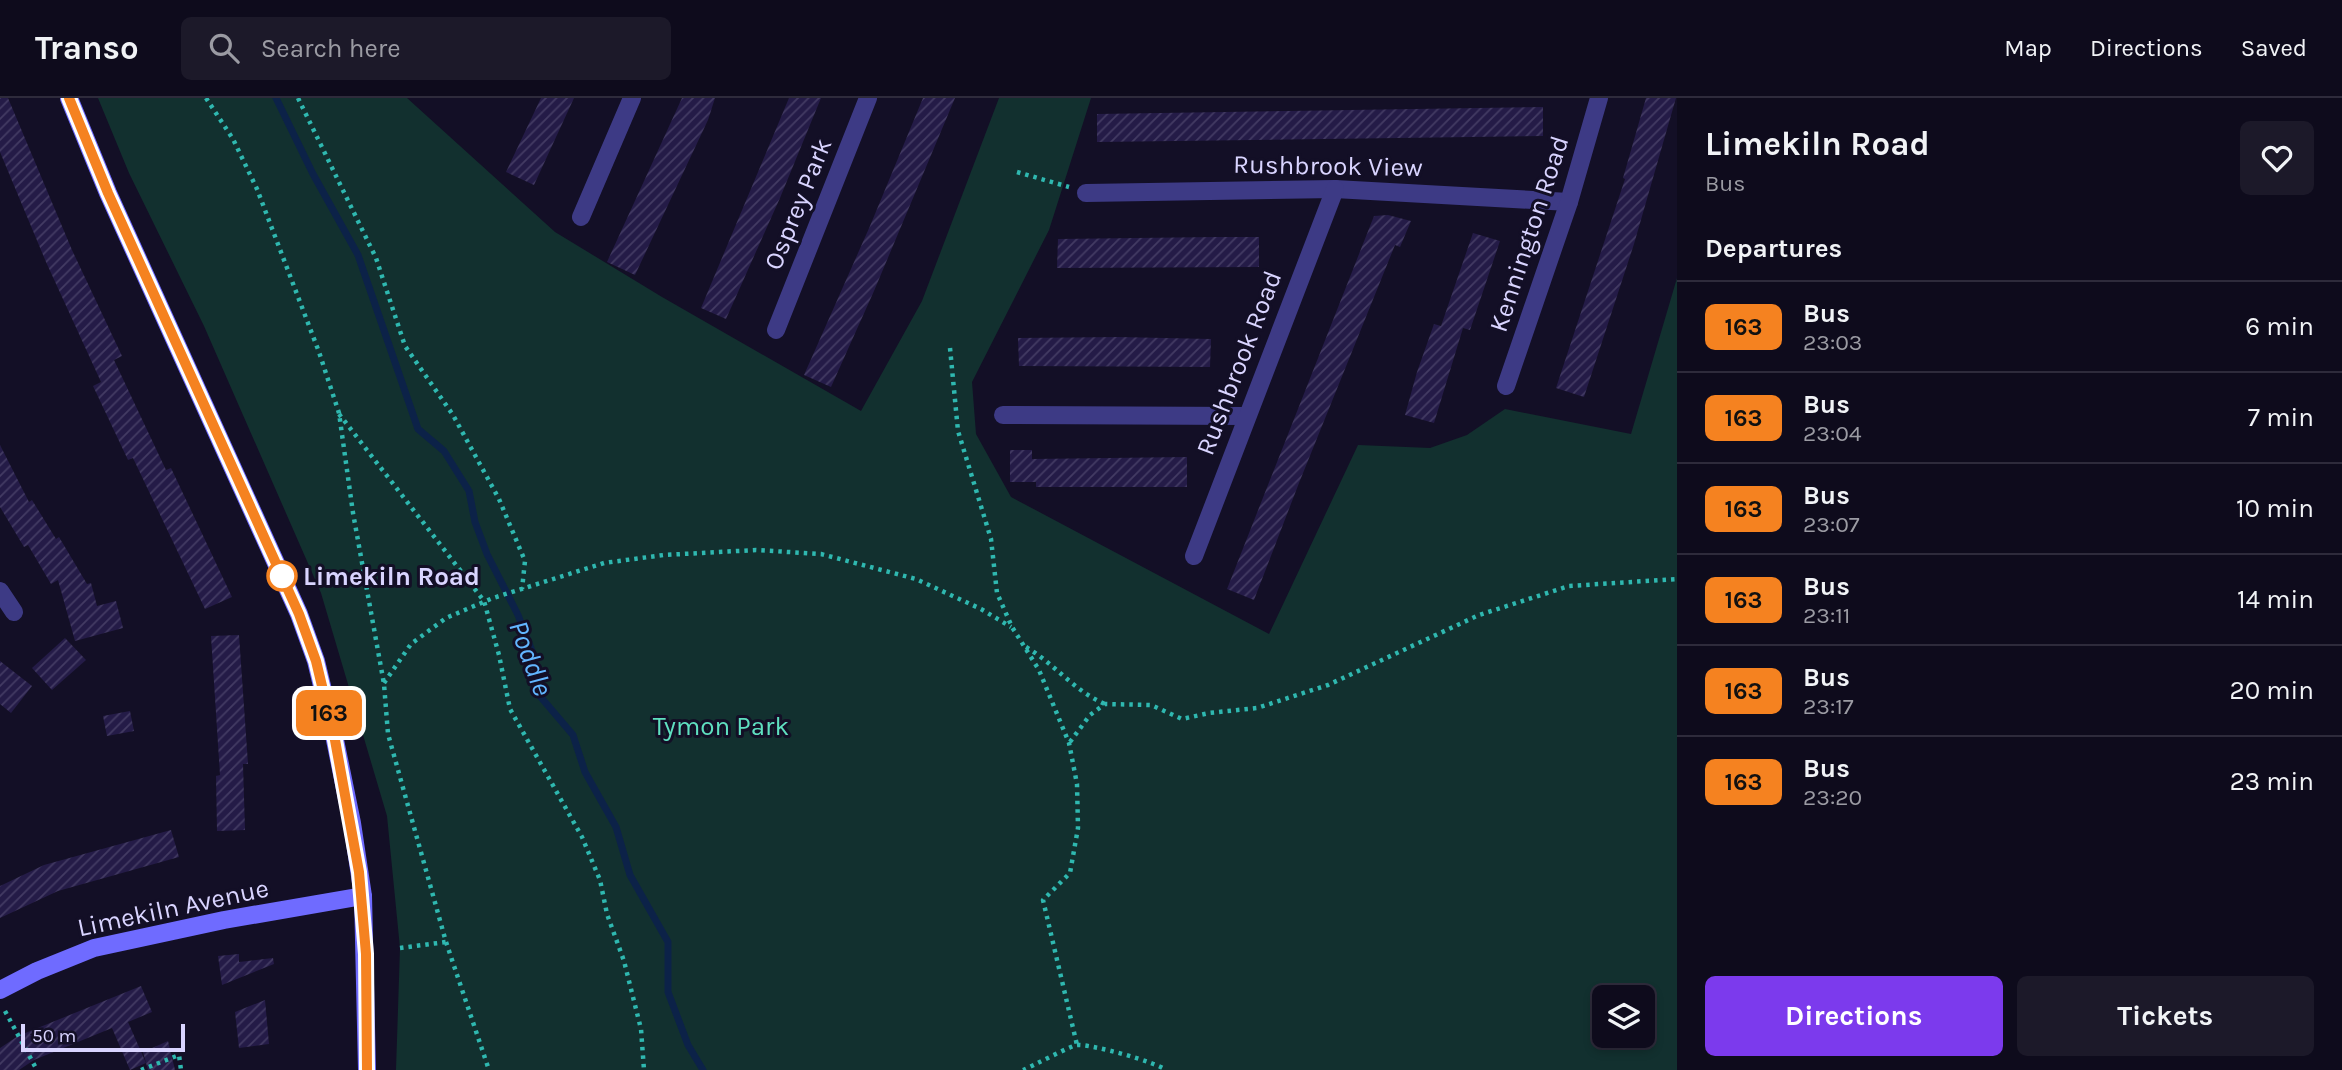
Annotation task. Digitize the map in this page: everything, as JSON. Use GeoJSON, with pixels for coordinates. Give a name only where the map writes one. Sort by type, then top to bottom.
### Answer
{"type":"FeatureCollection","features":[{"type":"Feature","properties":{"kind":"street"},"geometry":{"type":"LineString","coordinates":[[69,98],[108,193],[309,637],[335,740],[363,896],[367,1070]]}},
{"type":"Feature","properties":{"kind":"street"},"geometry":{"type":"LineString","coordinates":[[581,217],[632,98]]}},
{"type":"Feature","properties":{"kind":"street","name":"Osprey Park"},"geometry":{"type":"LineString","coordinates":[[776,330],[869,98]]}},
{"type":"Feature","properties":{"kind":"street","name":"Kennington Road"},"geometry":{"type":"LineString","coordinates":[[1506,386],[1569,202],[1599,98]]}},
{"type":"Feature","properties":{"kind":"street","name":"Rushbrook View"},"geometry":{"type":"LineString","coordinates":[[1078,190],[1335,189],[1569,202]]}},
{"type":"Feature","properties":{"kind":"street","name":"Rushbrook Road"},"geometry":{"type":"LineString","coordinates":[[1194,556],[1335,189]]}},
{"type":"Feature","properties":{"kind":"street"},"geometry":{"type":"LineString","coordinates":[[1003,415],[1246,416]]}},
{"type":"Feature","properties":{"kind":"street"},"geometry":{"type":"LineString","coordinates":[[0,591],[14,612]]}},
{"type":"Feature","properties":{"kind":"street","name":"Limekiln Avenue"},"geometry":{"type":"LineString","coordinates":[[0,990],[37,971],[94,948],[224,920],[363,896]]}},
{"type":"Feature","properties":{"kind":"path"},"geometry":{"type":"LineString","coordinates":[[206,98],[233,139],[257,190],[319,352],[339,413],[353,513],[384,684],[388,734],[446,942],[489,1070]]}},
{"type":"Feature","properties":{"kind":"path"},"geometry":{"type":"LineString","coordinates":[[298,98],[376,258],[405,346],[453,415],[499,499],[525,561],[522,589]]}},
{"type":"Feature","properties":{"kind":"path"},"geometry":{"type":"LineString","coordinates":[[1017,172],[1078,190]]}},
{"type":"Feature","properties":{"kind":"path"},"geometry":{"type":"LineString","coordinates":[[950,348],[958,431],[991,539],[998,593],[1012,628],[1039,670],[1069,743],[1077,784],[1078,828],[1070,873],[1043,900],[1077,1045]]}},
{"type":"Feature","properties":{"kind":"path"},"geometry":{"type":"LineString","coordinates":[[339,413],[484,601],[510,709],[582,837],[600,880],[607,914],[624,961],[642,1029],[644,1070]]}},
{"type":"Feature","properties":{"kind":"path"},"geometry":{"type":"LineString","coordinates":[[384,684],[411,644],[446,618],[484,601],[604,563],[664,555],[756,550],[821,554],[916,579],[981,609],[1012,628]]}},
{"type":"Feature","properties":{"kind":"path"},"geometry":{"type":"LineString","coordinates":[[1026,646],[1042,656],[1089,698],[1105,704],[1151,705],[1182,719],[1257,708],[1328,685],[1479,615],[1569,586],[1677,579]]}},
{"type":"Feature","properties":{"kind":"path"},"geometry":{"type":"LineString","coordinates":[[1069,743],[1090,715],[1105,704]]}},
{"type":"Feature","properties":{"kind":"path"},"geometry":{"type":"LineString","coordinates":[[400,948],[446,942]]}},
{"type":"Feature","properties":{"kind":"path"},"geometry":{"type":"LineString","coordinates":[[5,1012],[37,1070]]}},
{"type":"Feature","properties":{"kind":"path"},"geometry":{"type":"LineString","coordinates":[[1023,1070],[1077,1045],[1129,1056],[1166,1070]]}},
{"type":"Feature","properties":{"kind":"path"},"geometry":{"type":"LineString","coordinates":[[141,1070],[179,1055],[181,1070]]}},
{"type":"Feature","properties":{"kind":"green space","name":"Tymon Park"},"geometry":{"type":"Polygon","coordinates":[[[98,98],[407,98],[555,232],[861,411],[922,301],[999,98],[1091,98],[1049,230],[972,382],[976,434],[1011,497],[1269,634],[1358,445],[1430,448],[1467,435],[1505,409],[1631,434],[1677,278],[1677,1070],[396,1070],[400,948],[387,816],[321,593],[204,326],[129,173],[98,98]]]}},
{"type":"Feature","properties":{"kind":"building"},"geometry":{"type":"Polygon","coordinates":[[[0,98],[8,98],[72,250],[122,356],[114,360],[166,470],[171,468],[232,597],[205,609],[133,458],[128,460],[93,386],[101,382],[46,262],[0,152],[0,98]]]}},
{"type":"Feature","properties":{"kind":"building"},"geometry":{"type":"Polygon","coordinates":[[[541,98],[574,98],[534,185],[506,172],[541,98]]]}},
{"type":"Feature","properties":{"kind":"building"},"geometry":{"type":"Polygon","coordinates":[[[682,98],[715,98],[708,120],[635,275],[607,262],[682,98]]]}},
{"type":"Feature","properties":{"kind":"building"},"geometry":{"type":"Polygon","coordinates":[[[789,98],[821,98],[726,319],[701,308],[789,98]]]}},
{"type":"Feature","properties":{"kind":"building"},"geometry":{"type":"Polygon","coordinates":[[[923,98],[955,98],[831,387],[804,375],[923,98]]]}},
{"type":"Feature","properties":{"kind":"building"},"geometry":{"type":"Polygon","coordinates":[[[1646,98],[1676,98],[1634,244],[1584,397],[1556,388],[1625,179],[1623,178],[1646,98]]]}},
{"type":"Feature","properties":{"kind":"building"},"geometry":{"type":"Polygon","coordinates":[[[1543,107],[1543,136],[1097,142],[1097,114],[1543,107]]]}},
{"type":"Feature","properties":{"kind":"building"},"geometry":{"type":"Polygon","coordinates":[[[1388,215],[1411,221],[1400,247],[1395,245],[1254,600],[1227,589],[1374,216],[1388,215]]]}},
{"type":"Feature","properties":{"kind":"building"},"geometry":{"type":"Polygon","coordinates":[[[1473,233],[1500,241],[1470,330],[1463,328],[1434,423],[1405,415],[1434,324],[1441,326],[1473,233]]]}},
{"type":"Feature","properties":{"kind":"building"},"geometry":{"type":"Polygon","coordinates":[[[1259,237],[1259,267],[1057,268],[1058,239],[1259,237]]]}},
{"type":"Feature","properties":{"kind":"building"},"geometry":{"type":"Polygon","coordinates":[[[1018,338],[1211,339],[1210,367],[1019,366],[1018,338]]]}},
{"type":"Feature","properties":{"kind":"building"},"geometry":{"type":"Polygon","coordinates":[[[0,445],[29,502],[32,500],[56,539],[59,537],[87,584],[91,583],[97,606],[116,601],[123,628],[75,641],[58,580],[51,584],[28,545],[24,547],[0,507],[0,445]]]}},
{"type":"Feature","properties":{"kind":"building"},"geometry":{"type":"Polygon","coordinates":[[[1010,450],[1032,450],[1032,459],[1187,457],[1187,487],[1036,487],[1036,482],[1010,482],[1010,450]]]}},
{"type":"Feature","properties":{"kind":"building"},"geometry":{"type":"Polygon","coordinates":[[[239,635],[248,764],[243,764],[245,830],[217,831],[216,776],[220,775],[211,636],[239,635]]]}},
{"type":"Feature","properties":{"kind":"building"},"geometry":{"type":"Polygon","coordinates":[[[65,638],[86,660],[52,690],[32,668],[65,638]]]}},
{"type":"Feature","properties":{"kind":"building"},"geometry":{"type":"Polygon","coordinates":[[[0,661],[32,686],[11,713],[0,704],[0,661]]]}},
{"type":"Feature","properties":{"kind":"building"},"geometry":{"type":"Polygon","coordinates":[[[130,711],[134,731],[107,736],[103,716],[130,711]]]}},
{"type":"Feature","properties":{"kind":"building"},"geometry":{"type":"Polygon","coordinates":[[[171,830],[179,857],[58,891],[0,918],[0,886],[44,865],[171,830]]]}},
{"type":"Feature","properties":{"kind":"building"},"geometry":{"type":"Polygon","coordinates":[[[239,954],[239,962],[273,958],[274,964],[222,985],[218,956],[239,954]]]}},
{"type":"Feature","properties":{"kind":"building"},"geometry":{"type":"Polygon","coordinates":[[[141,986],[152,1012],[128,1022],[146,1063],[130,1070],[112,1028],[34,1060],[19,1070],[0,1070],[0,1048],[18,1036],[141,986]]]}},
{"type":"Feature","properties":{"kind":"building"},"geometry":{"type":"Polygon","coordinates":[[[265,1000],[269,1044],[239,1048],[235,1012],[265,1000]]]}},
{"type":"Feature","properties":{"kind":"building"},"geometry":{"type":"Polygon","coordinates":[[[168,1041],[175,1070],[148,1070],[143,1052],[168,1041]]]}},
{"type":"Feature","properties":{"kind":"waterway","name":"Poddle"},"geometry":{"type":"LineString","coordinates":[[276,98],[313,174],[358,255],[418,429],[444,451],[469,491],[475,522],[487,554],[518,615],[534,656],[539,695],[573,735],[585,772],[616,827],[630,875],[668,942],[668,992],[688,1045],[703,1070]]}},
{"type":"Feature","properties":{"kind":"bus line","name":"163"},"geometry":{"type":"LineString","coordinates":[[69,98],[108,193],[309,637],[344,782],[363,896],[367,1070]]}},
{"type":"Feature","properties":{"kind":"place","name":"Limekiln Road"},"geometry":{"type":"Point","coordinates":[282,576]}}]}
